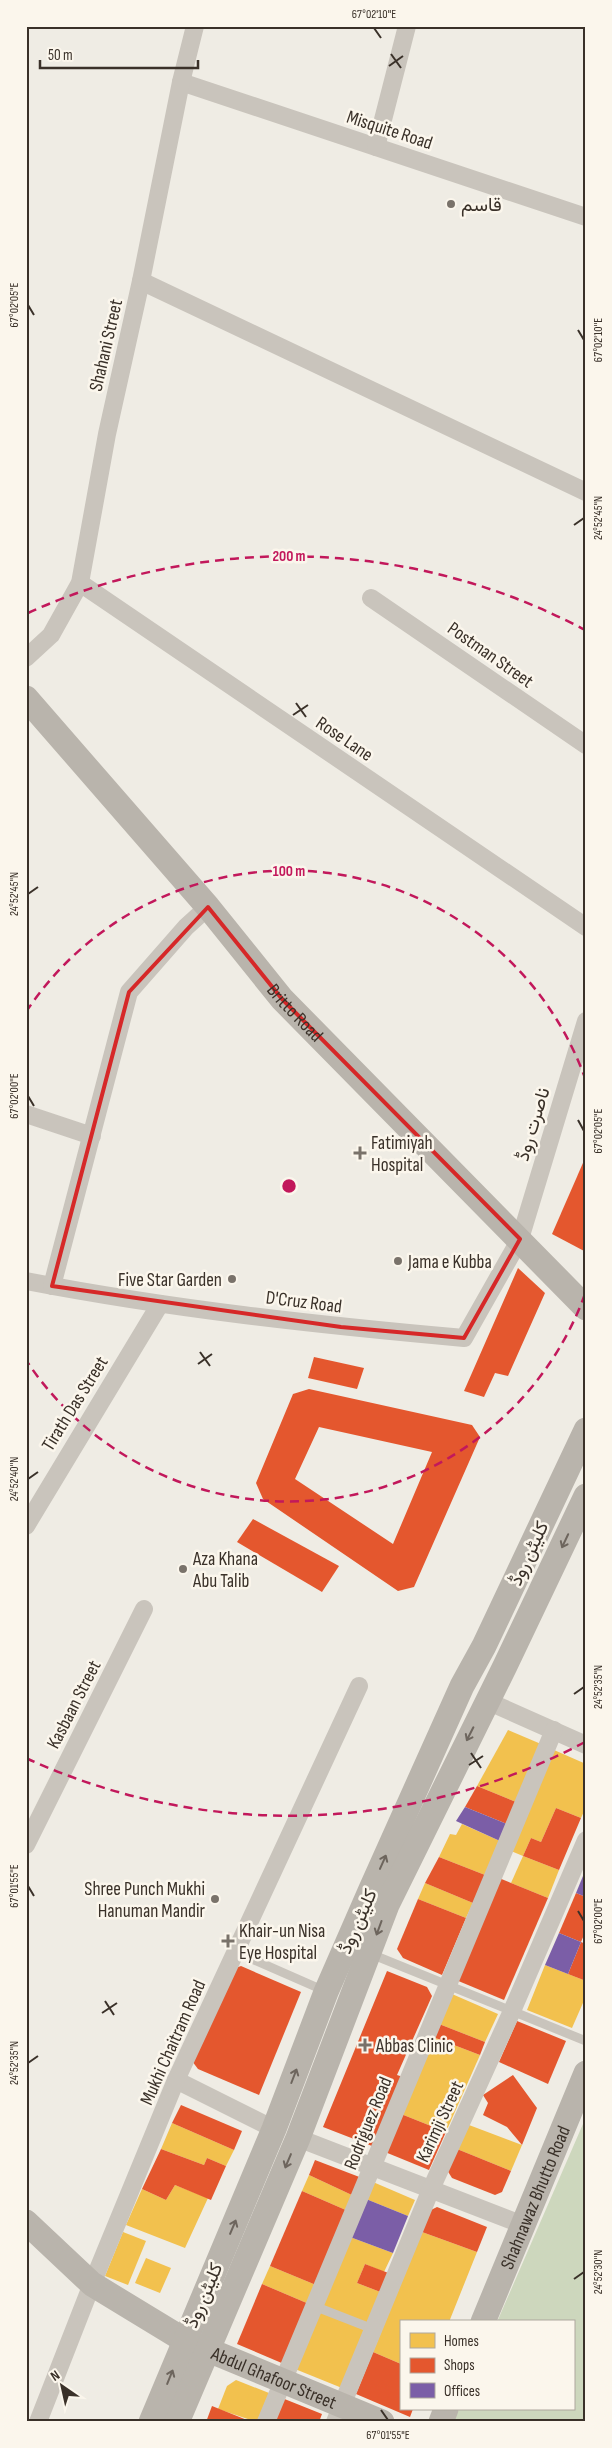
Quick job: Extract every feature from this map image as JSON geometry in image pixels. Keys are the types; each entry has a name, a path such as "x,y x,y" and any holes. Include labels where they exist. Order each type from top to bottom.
{"main road":[{"name":"Britto Road","path":"26,698 208,907 282,1000 586,1308"},
{"name":"کلیٹن روڈ","path":"151,2422 274,2129 326,1992 462,1686 484,1646 586,1430"},
{"name":"کلیٹن روڈ","path":"178,2422 298,2138 387,1905 586,1496"},
{"name":"Shahnawaz Bhutto Road","path":"484,2320 586,2073"},
{"name":"Abdul Ghafoor Street","path":"26,2222 92,2284 184,2340 282,2382 338,2413 382,2422"},
{"path":"441,2422 446,2410"}],"street":[{"name":"Shahani Street","path":"26,658 52,635 80,583 107,434 141,281 181,82 195,26"},
{"path":"376,147 407,26"},
{"name":"Misquite Road","path":"181,82 376,147 585,212"},
{"path":"141,281 586,492"},
{"name":"Rose Lane","path":"80,583 586,927"},
{"name":"Postman Street","path":"371,598 586,745"},
{"path":"52,1286 129,992 186,927 208,907"},
{"name":"ناصرت روڈ","path":"520,1239 586,1021"},
{"path":"26,1114 92,1136"},
{"name":"D'Cruz Road","path":"28,1284 52,1286 107,1297 341,1327 464,1338 520,1239"},
{"name":"Tirath Das Street","path":"26,1526 160,1304"},
{"name":"Kasbaan Street","path":"26,1844 144,1609"},
{"name":"Mukhi Chaitram Road","path":"38,2422 92,2284 176,2080 359,1686"},
{"path":"487,1701 586,1745"},
{"name":"Rodriguez Road","path":"266,2422 554,1730"},
{"name":"Karimji Street","path":"338,2413 431,2189 512,2011 586,1840"},
{"path":"176,2080 274,2129"},
{"path":"298,2138 373,2165 523,2225"}],"lane":[{"path":"236,1952 326,1992"},
{"path":"370,1953 586,2041"},
{"path":"314,2306 373,2329"}],"highlighted area":[{"path":"208,907 282,999 520,1239 464,1338 341,1327 52,1286 129,992"}],"green space":[{"path":"586,2117 586,2422 453,2422 459,2410 574,2410 574,2320 498,2320"}],"building: Homes":[{"path":"508,1730 541,1744 516,1802 477,1786"},
{"path":"554,1750 586,1764 586,1807 581,1818 556,1808 541,1842 531,1838 523,1856 511,1851"},
{"path":"462,1824 500,1841 485,1875 439,1857 450,1834 456,1835"},
{"path":"523,1856 559,1870 548,1898 511,1883"},
{"path":"425,1883 473,1903 466,1918 418,1899"},
{"path":"545,1965 586,1981 586,1996 572,2028 527,2010"},
{"path":"452,1994 498,2014 485,2042 439,2024"},
{"path":"433,2037 480,2055 446,2132 401,2114"},
{"path":"172,2123 234,2150 226,2166 207,2158 204,2165 161,2149"},
{"path":"469,2125 522,2145 511,2171 457,2149"},
{"path":"309,2175 354,2196 348,2211 302,2191"},
{"path":"373,2182 415,2200 408,2216 366,2199"},
{"path":"175,2185 208,2198 185,2248 126,2225 142,2189 166,2200"},
{"path":"123,2232 146,2241 128,2285 105,2276"},
{"path":"422,2232 477,2252 450,2320 400,2320 400,2364 373,2352"},
{"path":"350,2237 393,2253 384,2272 365,2264 357,2283 383,2293 369,2324 321,2305"},
{"path":"146,2258 171,2268 160,2293 135,2283"},
{"path":"270,2266 316,2285 309,2304 262,2284"},
{"path":"319,2311 367,2331 342,2388 295,2369"},
{"path":"236,2380 269,2393 257,2422 218,2409 227,2386"}],"building: Shops":[{"path":"586,1156 586,1252 552,1234"},
{"path":"518,1268 545,1293 508,1376 495,1373 484,1397 464,1391"},
{"path":"314,1357 364,1368 357,1389 308,1378"},
{"path":"309,1389 472,1425 480,1437 414,1587 398,1591 263,1499 256,1483 293,1394","holes":["319,1427 432,1452 393,1544 295,1479"]},
{"path":"253,1519 339,1566 322,1592 237,1542"},
{"path":"477,1786 516,1802 507,1824 465,1807"},
{"path":"556,1808 581,1818 559,1870 523,1856 531,1838 541,1842"},
{"path":"439,1857 485,1875 473,1903 425,1883"},
{"path":"499,1878 548,1898 504,2000 456,1980"},
{"path":"576,1893 586,1897 586,1930 581,1942 559,1933"},
{"path":"418,1899 466,1918 442,1975 403,1958 397,1949"},
{"path":"581,1942 586,1944 586,1981 568,1974"},
{"path":"241,1966 301,1992 259,2095 198,2069 192,2061 233,1969"},
{"path":"387,1971 427,1987 432,1996 397,2075 403,2077 372,2146 323,2127"},
{"path":"517,2021 566,2041 548,2084 499,2062"},
{"path":"439,2024 485,2042 480,2055 433,2037"},
{"path":"513,2075 537,2108 522,2145 507,2127 483,2115 488,2103 483,2095"},
{"path":"181,2105 242,2131 234,2150 172,2123"},
{"path":"401,2114 446,2132 429,2170 385,2152"},
{"path":"161,2149 204,2165 207,2158 226,2166 211,2200 175,2185 166,2200 142,2189"},
{"path":"457,2149 511,2171 502,2192 495,2195 452,2178 447,2170"},
{"path":"315,2160 362,2178 354,2196 309,2175"},
{"path":"302,2191 348,2211 316,2285 270,2266"},
{"path":"437,2207 487,2227 477,2252 422,2232 431,2210"},
{"path":"365,2264 391,2274 383,2293 357,2283"},
{"path":"262,2284 309,2304 284,2364 237,2344"},
{"path":"373,2352 400,2364 400,2410 413,2410 410,2417 356,2394"},
{"path":"282,2398 322,2414 319,2422 274,2422"},
{"path":"212,2406 252,2422 206,2422"}],"building: Offices":[{"path":"465,1807 507,1824 500,1841 456,1821"},
{"path":"583,1876 586,1877 586,1897 576,1893"},
{"path":"559,1933 581,1942 568,1974 545,1965"},
{"path":"366,2199 408,2216 393,2253 350,2237"}],"place":[{"name":"قاسم","path":"451,204"},
{"name":"Fatimiyah Hospital","path":"360,1153"},
{"name":"Jama e Kubba","path":"398,1261"},
{"name":"Five Star Garden","path":"232,1279"},
{"name":"Aza Khana Abu Talib","path":"183,1569"},
{"name":"Shree Punch Mukhi Hanuman Mandir","path":"215,1899"},
{"name":"Khair-un Nisa Eye Hospital","path":"228,1941"},
{"name":"Abbas Clinic","path":"365,2045"}]}
